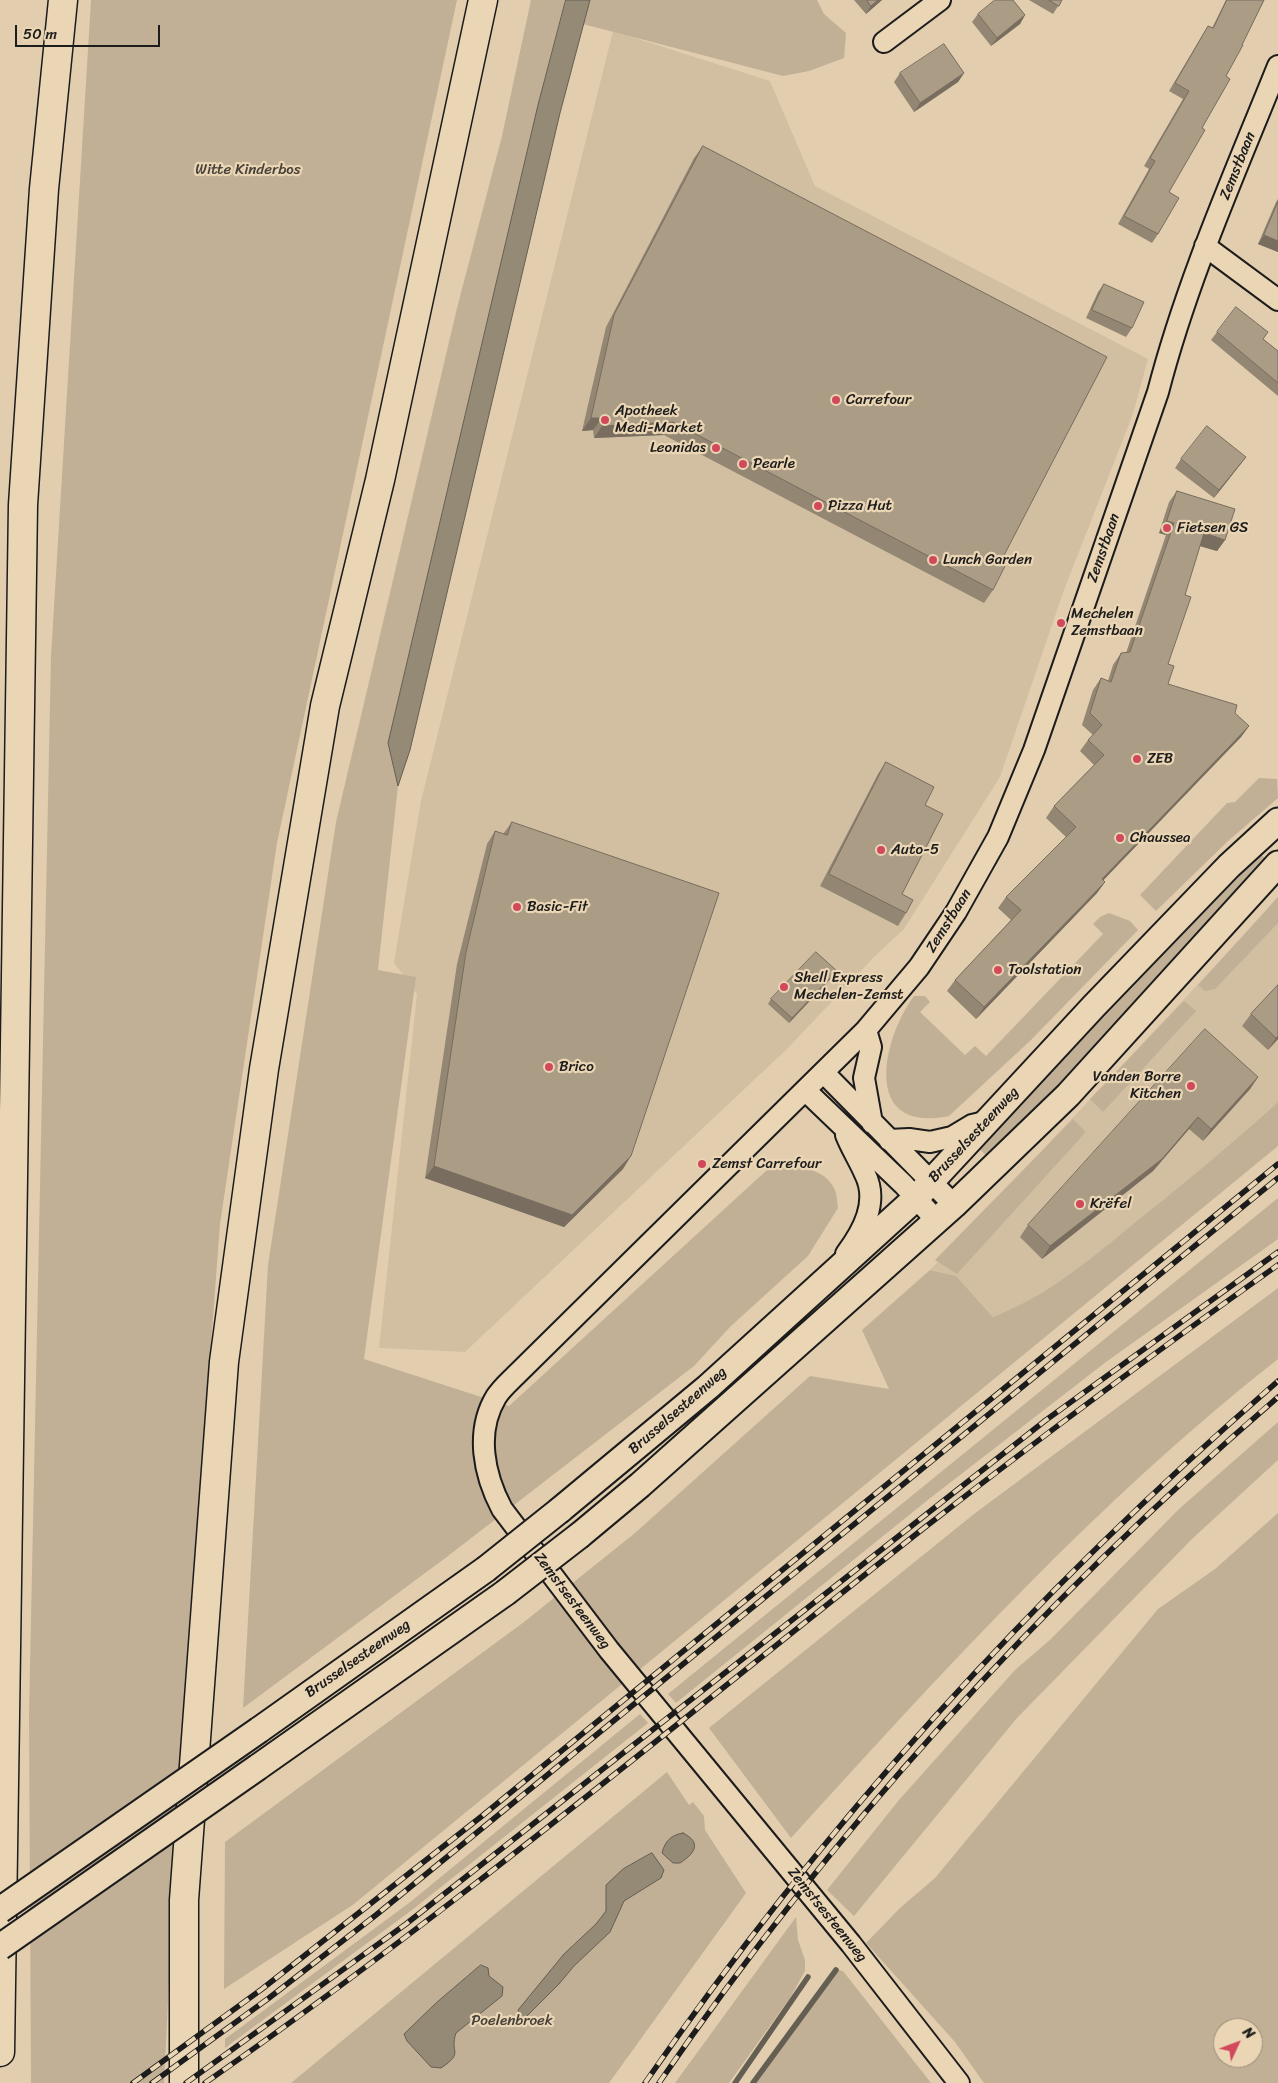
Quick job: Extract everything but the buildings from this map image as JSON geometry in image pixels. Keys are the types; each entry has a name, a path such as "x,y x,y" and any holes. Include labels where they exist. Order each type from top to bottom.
{"highway":[{"path":"0,2052 23,505 44,189 63,0"},
{"path":"184,2083 184,1900 224,1362 264,1069 325,706 380,480 483,0"},
{"path":"0,831 15,1019"}],"main road":[{"name":"Brusselsesteenweg","path":"0,1910 259,1730 486,1568 560,1510 708,1387 923,1190 1176,921 1229,866 1278,821"},
{"name":"Brusselsesteenweg","path":"0,1947 504,1593 580,1535 640,1485 945,1213 1068,1095 1278,864"}],"street":[{"path":"884,42 940,0"},
{"name":"Zemstbaan","path":"771,1126 866,1030 919,967 956,912 1006,819 1034,750 1158,392 1172,338 1205,246 1278,66"},
{"path":"1205,246 1278,300"},
{"path":"866,1030 871,1047 864,1078 872,1123"},
{"path":"824,1073 889,1140 923,1190"},
{"path":"806,1090 842,1126 923,1190 945,1213"},
{"path":"889,1140 909,1138 930,1142 952,1137 972,1125 986,1121"},
{"name":"Zemstsesteenweg","path":"771,1126 497,1395 487,1421 484,1447 486,1467 491,1487 502,1509 591,1627 850,1944 959,2083"},
{"path":"833,1271 864,1226 871,1201 866,1175 852,1152 842,1126"}],"shaded area":[{"path":"566,0 590,0 560,113 410,750 398,786 388,743 538,105"},
{"path":"613,31 770,81 815,186 1148,359 1133,414 1064,590 1000,777 904,929 875,956 788,1048 465,1352 379,1348 417,994 394,963 421,801"},
{"path":"1278,896 1278,1102 1225,1150 1077,1270 1021,1306 993,1317 956,1276 930,1270 1261,917"},
{"path":"683,1833 693,1841 694,1848 689,1856 680,1863 673,1863 662,1853 663,1849 672,1837"},
{"path":"652,1853 664,1870 661,1878 624,1901 610,1932 574,1966 526,2017 521,2017 518,2010 564,1954 596,1924 606,1911 606,1885 623,1869"},
{"path":"481,1965 488,1968 489,1976 503,1987 502,1996 456,2033 454,2040 455,2052 448,2063 441,2068 431,2067 407,2041 404,2034 436,2003"}],"green space":[{"name":"Witte Kinderbos","path":"91,0 457,0 277,843 220,1224 180,1755 164,2083 31,2083 29,1715 51,656"},
{"path":"531,0 566,0 527,152 388,743 398,786 378,970 416,977 364,1359 509,1406 767,1170 804,1168 821,1174 834,1188 838,1208 808,1256 731,1326 694,1366 448,1556 243,1708 268,1265 336,822 457,308 502,136"},
{"path":"590,0 817,0 824,14 846,33 844,58 809,71 783,76 583,24"},
{"path":"1259,778 1277,779 1278,798 1228,841 1156,911 1140,895 1227,803 1235,802"},
{"path":"1261,855 1267,860 1199,936 989,1158 975,1145 1210,901"},
{"path":"1278,897 1278,923 1215,989 1205,991 1198,985"},
{"path":"1109,913 1130,921 1138,930 1031,1040 949,1116 921,1118 902,1111 891,1098 886,1080 888,1058 893,1036 902,1015 914,996 925,996 930,1002 920,1012 965,1055 975,1046 986,1056 1103,934 1093,924 1100,917"},
{"path":"1184,1001 1196,1011 1103,1112 1090,1099"},
{"path":"1278,1102 1278,1146 354,1904 224,1989 225,1842 524,1622 635,1533 810,1376 889,1389 862,1330 930,1270 956,1276 993,1317 1013,1308 1051,1287 1087,1261 1209,1162"},
{"path":"1073,1119 1085,1131 1084,1134 957,1274 935,1260"},
{"path":"1278,1198 1278,1239 1106,1362 929,1499 676,1703 668,1694"},
{"path":"1278,1288 1278,1359 1212,1413 1085,1528 1024,1588 906,1712 791,1838 709,1728 974,1514"},
{"path":"1278,1422 1278,1460 1193,1538 1017,1718 854,1916 827,1890 899,1800 1015,1670 1051,1639 1179,1509"},
{"path":"1278,1513 1278,2083 984,2083 955,2042 866,1943 900,1908 935,1878 1158,1609 1215,1569"},
{"path":"640,1714 648,1723 412,1910 225,2048 225,2039 409,1903"},
{"name":"Poelenbroek","path":"667,1772 689,1805 693,1802 704,1816 705,1830 746,1893 609,2083 291,2083"},
{"path":"796,1917 798,1940 805,1960 805,1971 790,1998 729,2083 675,2083"},
{"path":"838,1970 843,1971 931,2083 756,2083"}],"waterway":[{"path":"753,2083 836,1970"},
{"path":"735,2083 808,1977"}],"railway":[{"path":"133,2083 262,1989 482,1816 1278,1164"},
{"path":"152,2083 269,1998 376,1915 1278,1178"},
{"path":"186,2083 406,1924 1046,1420 1278,1252"},
{"path":"205,2083 389,1950 479,1881 1011,1461 1278,1265"},
{"path":"645,2083 714,1987 786,1893 861,1801 939,1712 1103,1541 1278,1381"},
{"path":"659,2083 726,1989 796,1897 870,1807 946,1720 1107,1553 1278,1397"}],"place":[{"name":"Carrefour","path":"836,400"},
{"name":"Apotheek Medi-Market","path":"605,420"},
{"name":"Leonidas","path":"716,448"},
{"name":"Pearle","path":"743,464"},
{"name":"Pizza Hut","path":"818,506"},
{"name":"Fietsen GS","path":"1167,528"},
{"name":"Lunch Garden","path":"933,560"},
{"name":"Mechelen Zemstbaan","path":"1061,623"},
{"name":"ZEB","path":"1137,759"},
{"name":"Chaussea","path":"1120,838"},
{"name":"Auto-5","path":"881,850"},
{"name":"Basic-Fit","path":"517,907"},
{"name":"Toolstation","path":"998,970"},
{"name":"Shell Express Mechelen-Zemst","path":"784,987"},
{"name":"Brico","path":"549,1067"},
{"name":"Vanden Borre Kitchen","path":"1191,1086"},
{"name":"Zemst Carrefour","path":"702,1164"},
{"name":"Krëfel","path":"1080,1204"}]}
